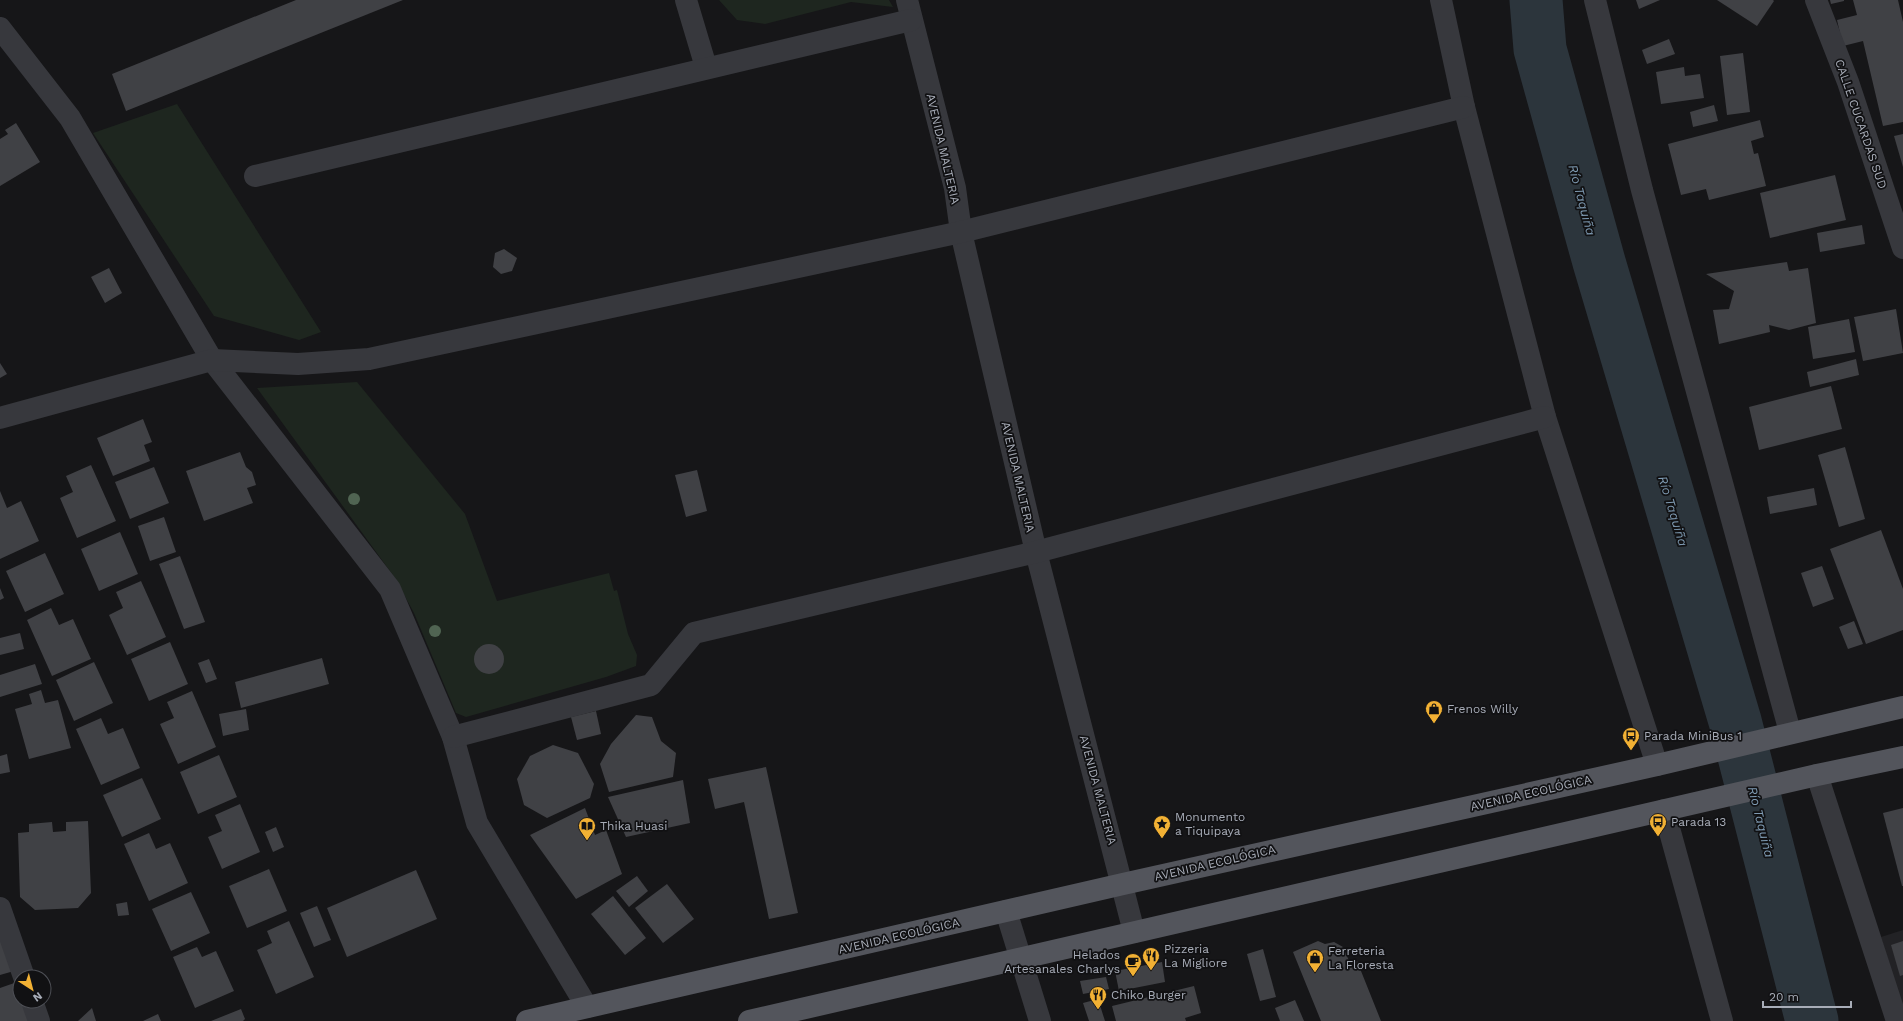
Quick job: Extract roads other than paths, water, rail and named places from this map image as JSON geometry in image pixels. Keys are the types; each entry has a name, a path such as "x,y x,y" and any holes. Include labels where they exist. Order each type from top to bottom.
{"main road":[{"name":"AVENIDA ECOLÓGICA","path":"527,1021 1122,884 1657,765 1790,732 1903,707"},
{"path":"749,1021 1664,810 1903,757"}],"street":[{"path":"686,0 706,67"},
{"path":"1441,0 1464,107 1545,417 1657,765"},
{"path":"1595,0 1642,190 1790,732"},
{"name":"CALLE CUCARDAS SUD","path":"1816,0 1848,82 1903,248"},
{"name":"AVENIDA MALTERIA","path":"255,176 706,67 909,10 955,188 961,232 1036,552 1134,932"},
{"path":"0,28 70,118 212,360 390,589 453,737 477,823 588,1008"},
{"path":"0,418 212,360 298,364 369,359 961,232 1464,107"},
{"path":"453,737 651,684 694,633 1036,552 1545,417"},
{"path":"1817,775 1897,1021"},
{"path":"1664,810 1722,1021"},
{"path":"0,908 21,969"},
{"path":"1006,911 1019,958 1040,1021"},
{"path":"35,1009 39,1021"}],"waterway":[{"name":"Río Taquiña","path":"1536,0 1540,49 1599,262 1735,721 1812,1021"}],"place":[{"name":"Frenos Willy","path":"1434,724"},
{"name":"Parada MiniBus 1","path":"1631,751"},
{"name":"Parada 13","path":"1658,837"},
{"name":"Monumento a Tiquipaya","path":"1162,839"},
{"name":"Thika Huasi","path":"587,841"},
{"name":"Pizzeria La Migliore","path":"1151,971"},
{"name":"Ferreteria La Floresta","path":"1315,973"},
{"name":"Helados Artesanales Charlys","path":"1133,977"},
{"name":"Chiko Burger","path":"1098,1010"}]}
